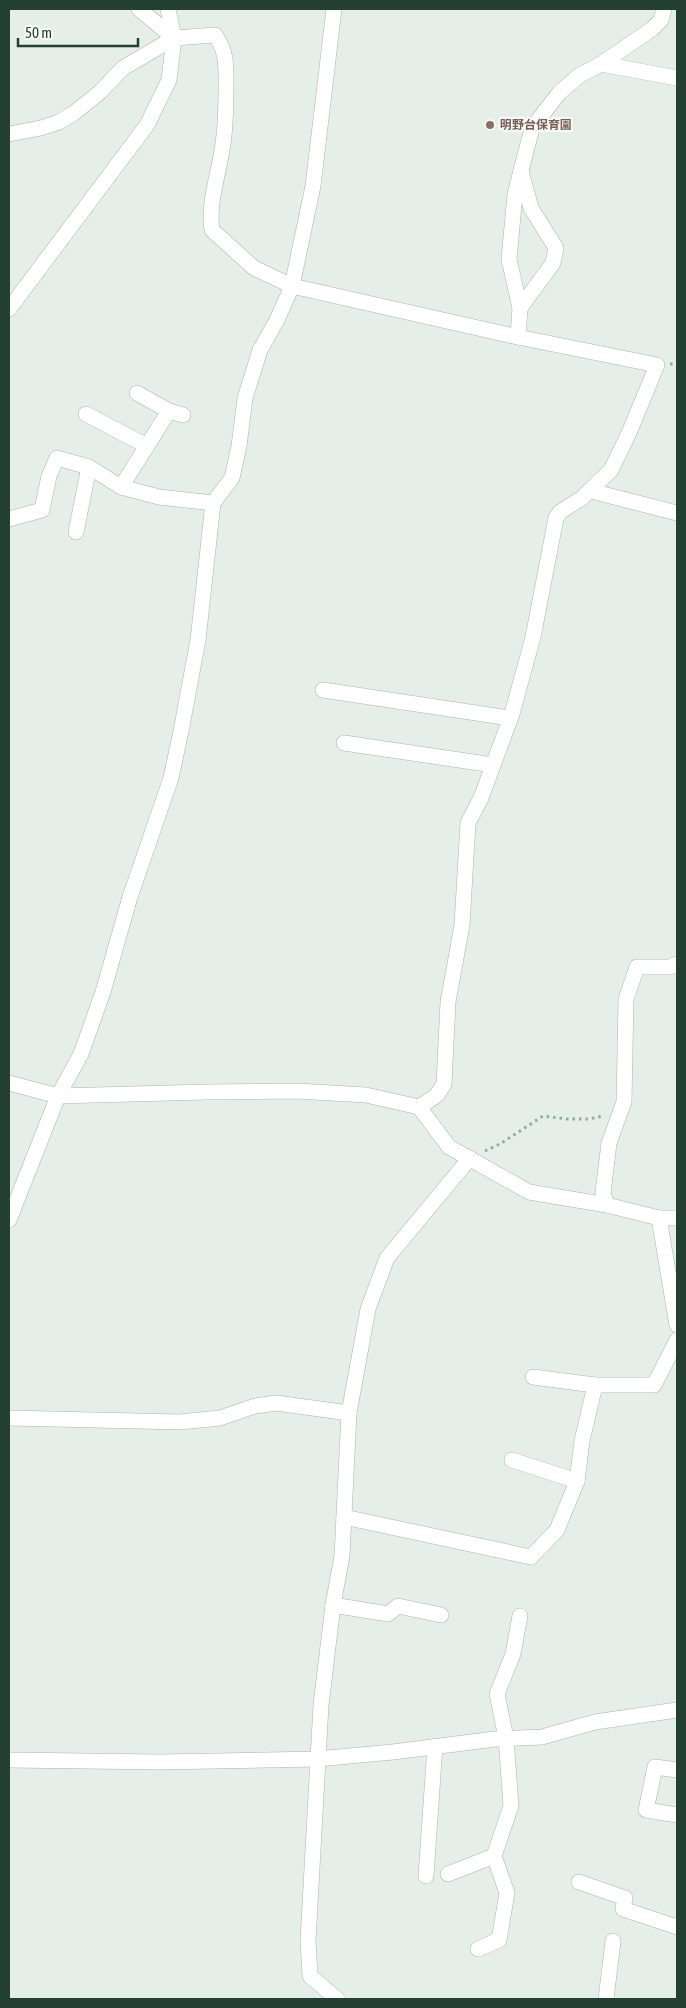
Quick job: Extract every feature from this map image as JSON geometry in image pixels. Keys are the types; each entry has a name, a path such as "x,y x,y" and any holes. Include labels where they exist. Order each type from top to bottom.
{"street":[{"path":"139,9 174,38"},
{"path":"9,309 147,125 169,80 174,38 168,9"},
{"path":"9,1220 58,1096 81,1054 103,992 130,897 171,778 198,640 214,504 232,478 239,446 245,398 260,350 277,320 292,286 313,186 334,9"},
{"path":"518,337 520,308 510,259 515,194 532,128 559,92 580,75 601,64 652,29 661,20 664,9"},
{"path":"9,134 41,128 59,122 74,113 100,92 122,68 174,38 215,34 223,47 226,63 226,116 222,150 210,213 212,230 254,268 292,286 518,337 657,365 629,434 611,470 582,498 560,512 556,518 533,637 510,718 493,765 468,823 462,925 448,1002 444,1084 437,1095 418,1107"},
{"path":"601,64 677,78"},
{"path":"520,308 553,263 556,248 531,208 521,170"},
{"path":"121,488 147,446 176,413 137,393"},
{"path":"86,414 147,446"},
{"path":"9,519 42,510 49,476 57,458 89,467 121,488 159,497 214,504"},
{"path":"76,532 89,467"},
{"path":"590,491 677,513"},
{"path":"323,690 510,718"},
{"path":"344,743 493,765"},
{"path":"607,1206 603,1193 609,1143 624,1102 626,1000 637,967 670,967 677,964"},
{"path":"9,1083 58,1096 297,1091 366,1095 418,1107 449,1147 529,1192 607,1206 659,1218 677,1218"},
{"path":"332,1997 310,1976 308,1941 321,1706 333,1605 342,1556 349,1413 368,1309 387,1258 470,1158"},
{"path":"659,1218 677,1325"},
{"path":"533,1377 595,1384 654,1385 677,1340"},
{"path":"344,1517 531,1557 557,1530 577,1481 582,1441 595,1384"},
{"path":"9,1418 180,1422 220,1418 255,1406 276,1403 349,1413"},
{"path":"512,1460 577,1481"},
{"path":"333,1605 388,1614 398,1606 441,1615"},
{"path":"478,1949 499,1940 507,1893 494,1856 511,1806 506,1738 497,1694 513,1654 520,1616"},
{"path":"9,1760 160,1762 317,1759 506,1738 542,1737 595,1722 677,1710"},
{"path":"426,1876 435,1746"},
{"path":"677,1770 655,1767 646,1810 677,1815"},
{"path":"448,1874 494,1856"},
{"path":"579,1882 625,1898 623,1909 677,1927"},
{"path":"606,1999 613,1941"}],"path":[{"path":"470,1158 500,1144 543,1116 590,1119 621,1112"}],"place":[{"name":"明野台保育園","path":"490,125"}]}
